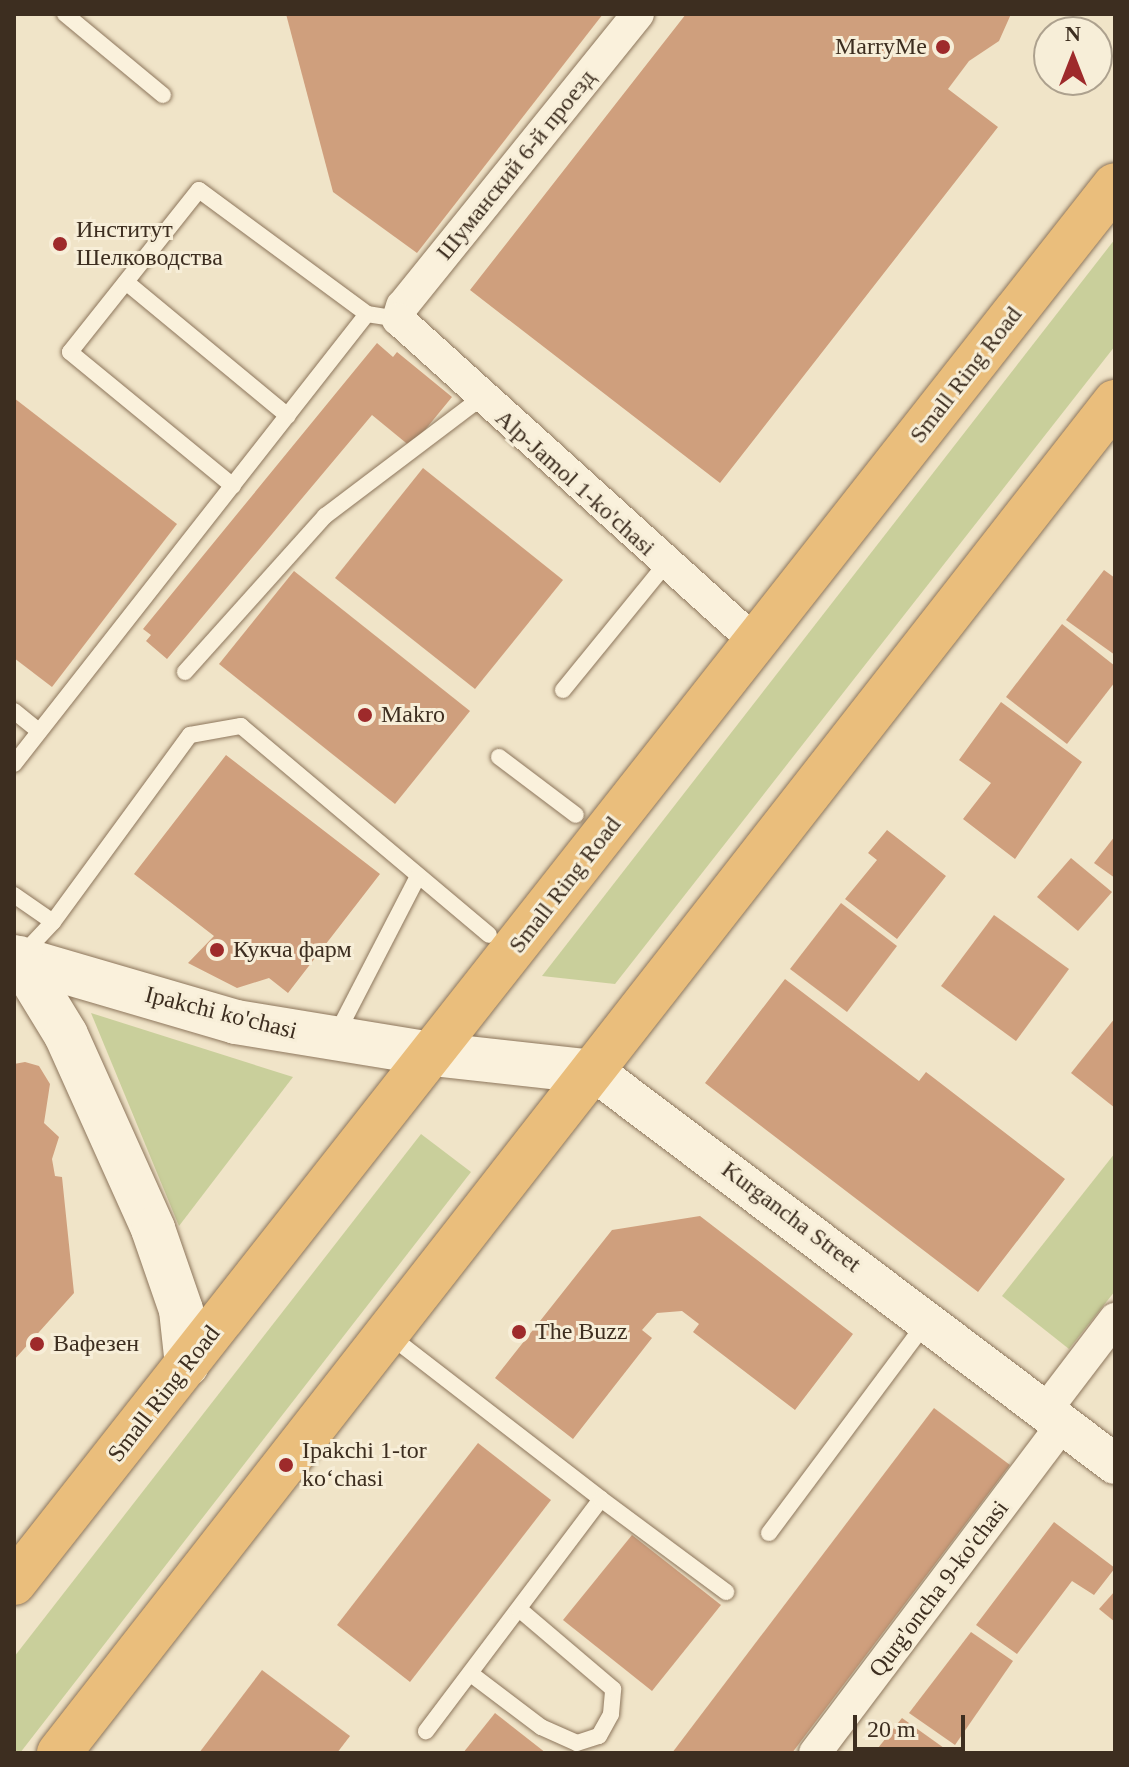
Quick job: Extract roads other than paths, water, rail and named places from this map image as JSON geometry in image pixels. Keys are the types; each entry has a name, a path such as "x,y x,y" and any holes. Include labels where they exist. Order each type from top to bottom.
{"highway":[{"name":"Small Ring Road","path":"14,1583 1115,185"},
{"path":"59,1753 595,1072 1115,402"}],"main road":[{"path":"17,957 66,1035 153,1229 181,1310 187,1365"},
{"name":"Ipakchi ko'chasi","path":"17,957 236,1022 432,1054"},
{"path":"432,1054 595,1072"}],"street":[{"name":"Шуманский 6-й проезд","path":"383,316 402,306 638,14"},
{"name":"Alp-Jamol 1-ko'chasi","path":"383,316 481,398 665,565 757,643"},
{"name":"Kurgancha Street","path":"595,1072 1115,1464"},
{"name":"Qurg'oncha 9-ko'chasi","path":"815,1753 1054,1417 1115,1319"}],"lane":[{"path":"65,14 163,95"},
{"path":"14,764 39,731 233,486 288,416 383,316 199,190 70,352 233,486"},
{"path":"126,282 288,416"},
{"path":"185,672 325,516 481,398"},
{"path":"563,690 665,565"},
{"path":"14,711 39,731"},
{"path":"17,957 53,922 190,735 241,726 489,935"},
{"path":"499,757 576,815"},
{"path":"335,1039 418,876"},
{"path":"14,895 53,922"},
{"path":"769,1533 926,1321"},
{"path":"388,1334 726,1592"},
{"path":"426,1731 601,1499"},
{"path":"471,1674 541,1727 577,1743 599,1736 611,1714 613,1689 519,1609"}],"place":[{"name":"MarryMe","path":"943,47"},
{"name":"Институт Шелководства","path":"60,244"},
{"name":"Makro","path":"365,715"},
{"name":"Кукча фарм","path":"217,950"},
{"name":"The Buzz","path":"519,1332"},
{"name":"Вафезен","path":"37,1344"},
{"name":"Ipakchi 1-tor koʻchasi","path":"286,1465"}]}
